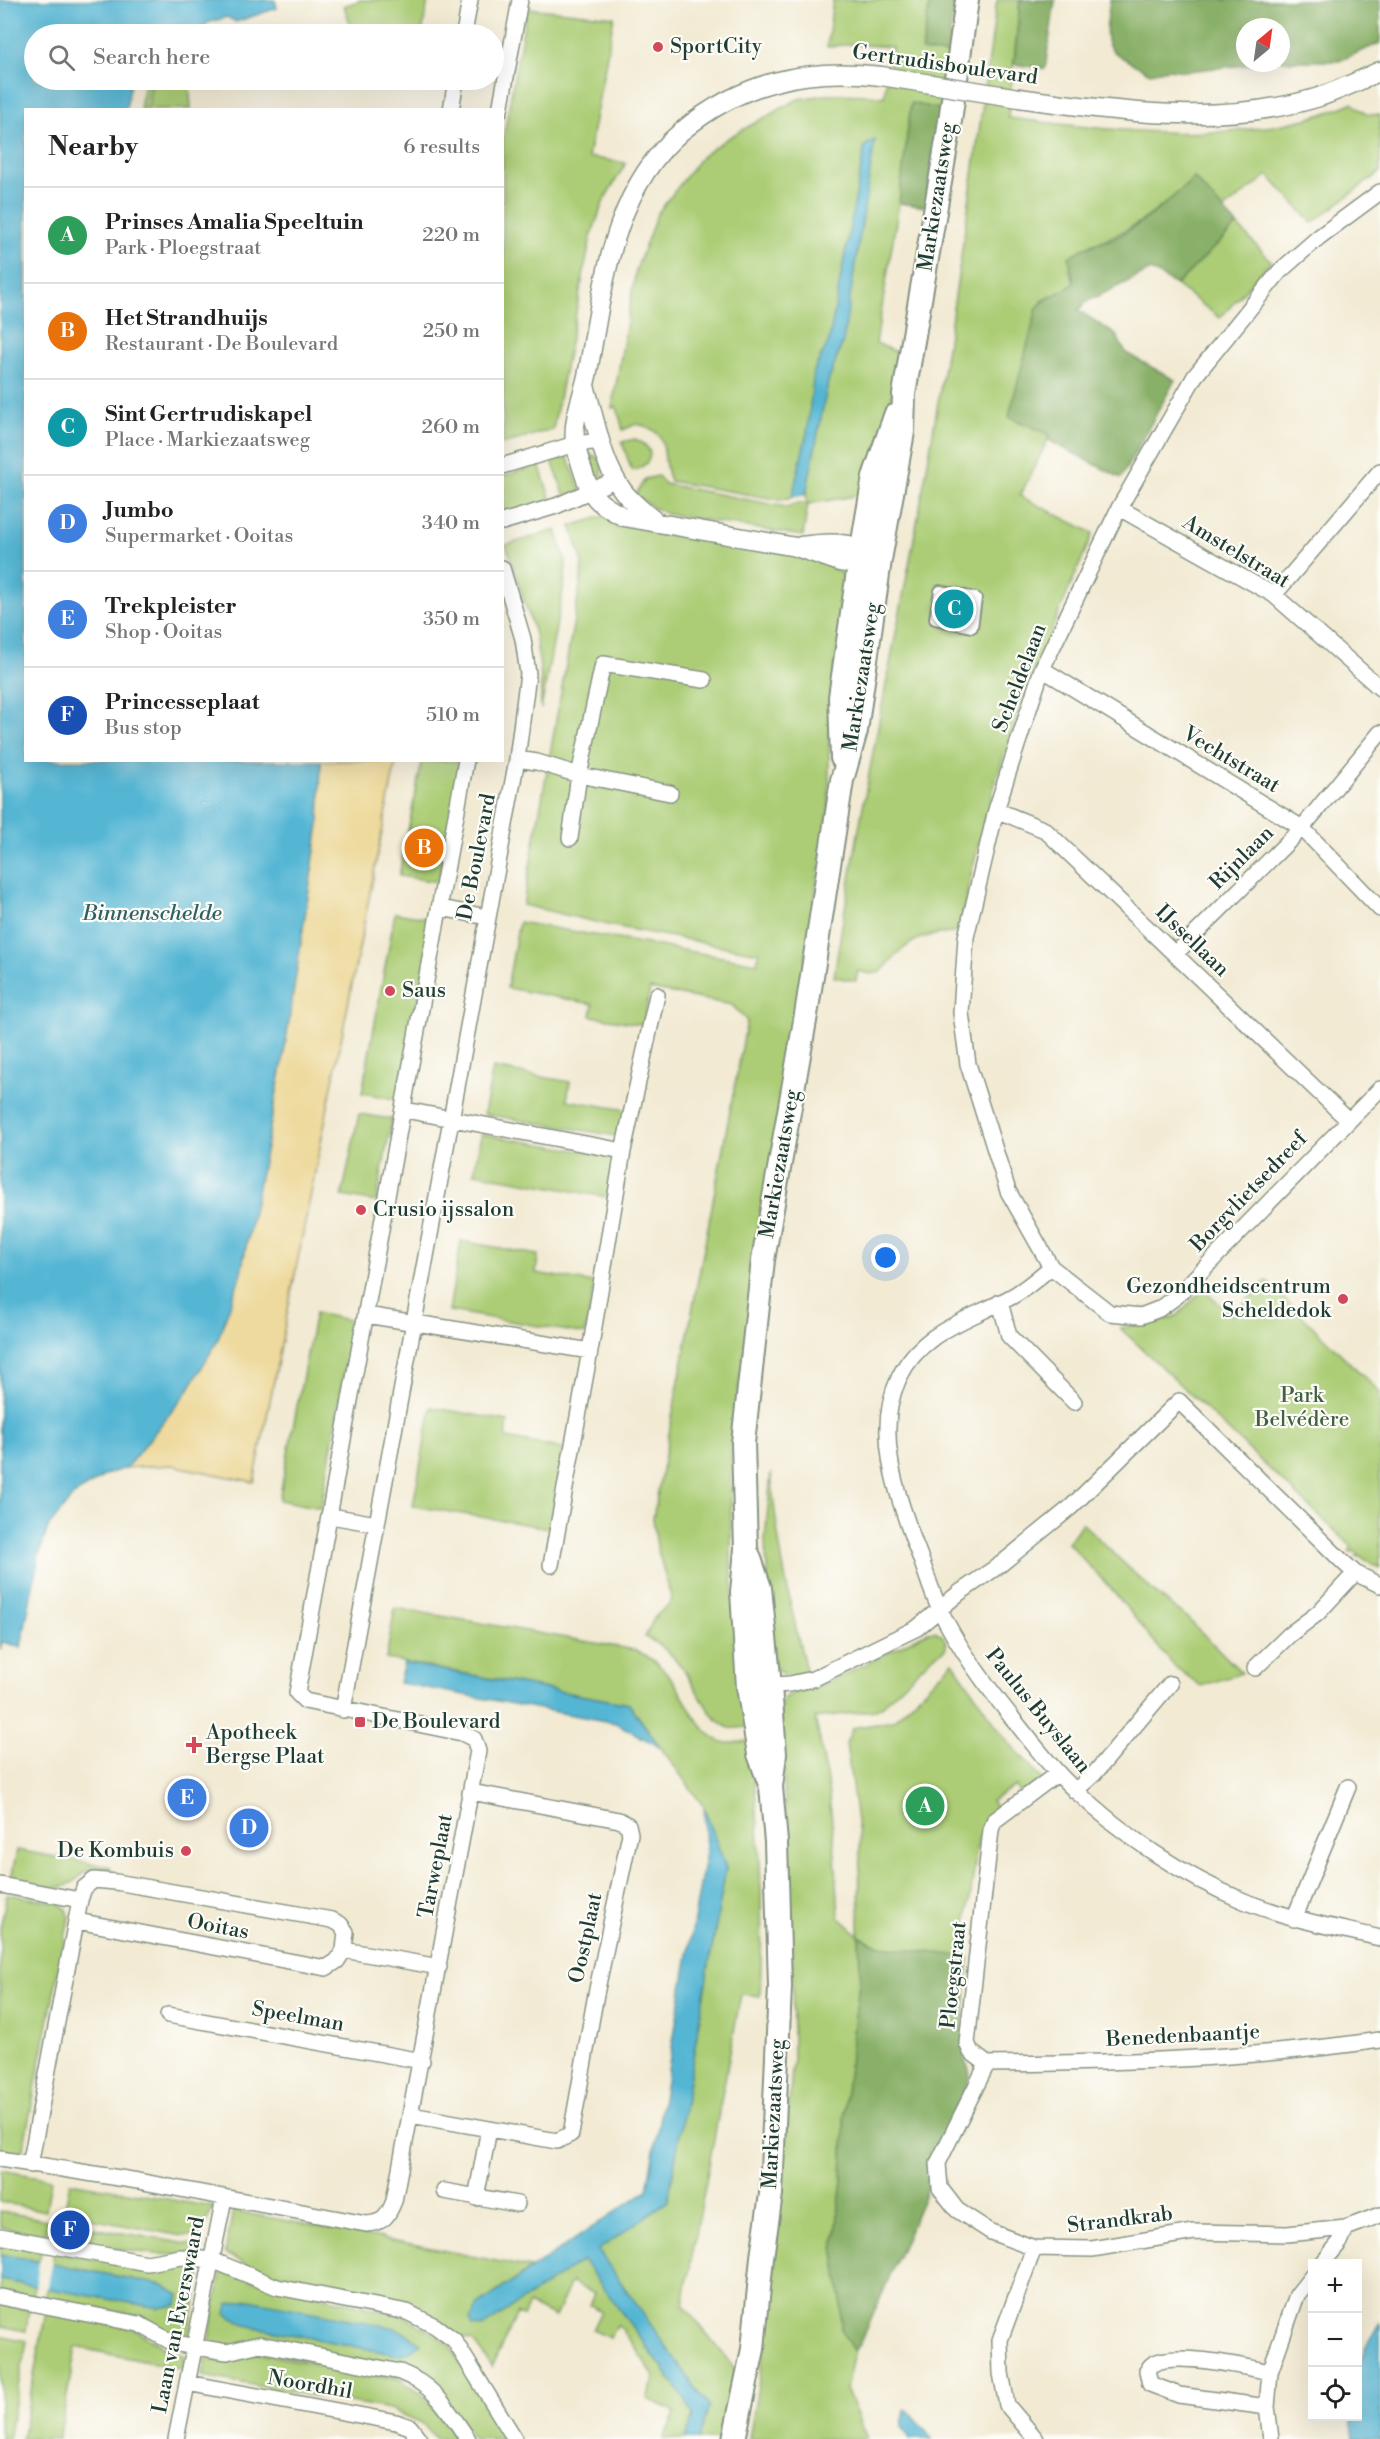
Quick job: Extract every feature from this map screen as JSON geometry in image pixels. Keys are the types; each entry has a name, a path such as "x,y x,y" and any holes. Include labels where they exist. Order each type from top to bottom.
{"main road":[{"name":"Markiezaatsweg","path":"735,2439 753,2349 771,2193 780,1987 778,1876 771,1787 774,1754 759,1686 760,1588 746,1549 743,1443 763,1260 806,1015 842,780 856,731 867,558 903,432 904,394 948,135 967,0"}],"street":[{"path":"466,24 470,0"},
{"path":"504,88 520,0"},
{"name":"Gertrudisboulevard","path":"589,492 575,444 574,429 585,386 613,241 631,197 652,163 681,132 713,108 752,88 782,78 834,72 881,76 1096,109 1198,115 1236,112 1316,98 1380,71"},
{"path":"451,108 454,90"},
{"path":"500,108 504,90"},
{"name":"Scheldelaan","path":"1051,1267 1008,1191 968,1064 961,1013 966,937 996,810 1042,669 1119,508 1195,376 1280,271 1319,237 1380,192"},
{"name":"Gertrudisboulevard","path":"585,386 615,480 624,493 657,523"},
{"path":"504,465 575,444 601,441"},
{"path":"1274,595 1380,471"},
{"path":"504,521 556,506 615,480"},
{"path":"589,492 606,508 624,518 796,547 826,543 867,558"},
{"name":"Amstelstraat","path":"1119,508 1274,595 1380,688"},
{"name":"De Boulevard","path":"343,1710 517,759 528,674 523,639 504,575"},
{"path":"940,591 976,598 972,627 935,619 940,591"},
{"path":"570,838 579,775 603,664 704,680"},
{"name":"Vechtstraat","path":"1042,669 1302,828 1380,909"},
{"name":"Rijnlaan","path":"1176,953 1302,828 1380,733"},
{"path":"517,759 537,762 579,775 670,793"},
{"name":"De Boulevard","path":"362,1713 304,1701 297,1693 405,1110 466,762"},
{"name":"IJssellaan","path":"996,810 1045,830 1348,1120"},
{"path":"441,908 487,917"},
{"path":"551,1565 623,1151 657,995"},
{"name":"Borgvlietsedreef","path":"1051,1267 1110,1313 1142,1316 1159,1310 1183,1290 1380,1089"},
{"path":"405,1110 623,1151"},
{"name":"Paulus Buyslaan","path":"1051,1267 1025,1289 953,1323 918,1348 899,1377 891,1402 888,1438 899,1504 940,1609 960,1647 988,1687 1058,1773 1076,1791 1148,1849 1210,1886 1244,1902 1294,1919 1380,1938"},
{"path":"1000,1302 1009,1336 1074,1402"},
{"path":"366,1315 590,1351"},
{"path":"759,1686 790,1684 813,1679 917,1628 1071,1507 1179,1401 1355,1572 1380,1585"},
{"path":"331,1516 376,1524"},
{"path":"1256,1668 1289,1635 1318,1613 1355,1572"},
{"path":"1076,1791 1094,1774 1170,1684"},
{"name":"Tarweplaat","path":"224,2198 376,2224 387,2217 394,2201 422,2061 478,1751 474,1739 462,1733 362,1713"},
{"name":"Ploegstraat","path":"987,2064 971,2052 967,2043 991,1830 994,1821 1058,1773"},
{"path":"1294,1919 1348,1787"},
{"name":"Oostplaat","path":"411,2115 557,2141 571,2134 596,1994 630,1834 628,1825 619,1820 471,1792"},
{"name":"Ooitas","path":"77,1921 326,1968 337,1961 344,1950 346,1932 340,1924 332,1920 94,1880 84,1888 80,1900"},
{"path":"0,1888 80,1900 30,2165"},
{"path":"344,1950 439,1966"},
{"name":"Speelman","path":"168,2015 422,2061"},
{"name":"Benedenbaantje","path":"987,2064 1237,2056 1318,2049 1380,2040"},
{"path":"987,2064 938,2163 940,2188 957,2210 991,2232 1034,2248 1000,2340 1001,2373 1007,2404 1036,2439"},
{"path":"477,2198 489,2129"},
{"path":"0,2159 138,2181 224,2198"},
{"path":"444,2191 517,2204"},
{"name":"Laan van Everswaard","path":"176,2439 224,2198"},
{"name":"Strandkrab","path":"1034,2248 1092,2249 1194,2232 1287,2234 1346,2228 1380,2215"},
{"path":"1326,2259 1340,2242 1346,2228"},
{"path":"0,2236 147,2263 181,2257 212,2260 277,2287 407,2312 435,2326 454,2340 515,2439"},
{"path":"1271,2439 1267,2407 1270,2372 1297,2295 1308,2281"},
{"path":"0,2297 139,2324 173,2343 194,2347 227,2352 260,2344 400,2372 419,2380 433,2390 468,2439"},
{"path":"1267,2407 1179,2395 1150,2384 1147,2371 1153,2364 1160,2362 1208,2360 1270,2372"},
{"name":"Noordhil","path":"187,2383 396,2422 410,2427 419,2439"}],"green space":[{"path":"361,0 428,0 424,24 350,24 344,6"},
{"path":"833,0 930,0 922,51 947,54 939,109 911,104 899,203 876,343 903,355 866,494 808,504 803,536 667,514 652,507 636,494 645,479 658,476 665,484 786,507 799,503 807,504 806,494 828,382 843,341 875,140 865,146 829,341 815,368 807,433 792,497 781,500 670,481 661,438 648,427 636,424 623,430 617,407 612,408 636,270 657,214 702,156 728,138 798,99 832,94 884,97 892,47 849,44 827,47"},
{"path":"930,0 955,0 947,54 922,51"},
{"path":"997,0 1020,0 1008,118 1093,128 1182,133 1270,127 1312,117 1352,103 1366,114 1380,115 1380,172 1312,223 1268,175 1223,210 1194,178 1167,202 1130,228 1082,248 1069,269 1074,283 1064,291 1042,301 1050,435 1020,496 1093,533 1024,694 996,780 972,870 959,933 933,935 914,941 898,953 881,972 871,974 858,971 856,981 834,977 941,384"},
{"path":"1020,0 1055,0 1045,69 1014,64"},
{"path":"1110,0 1380,0 1380,43 1339,61 1290,61 1290,18 1236,18 1236,66 1187,71 1168,69 1150,73 1115,53 1107,40"},
{"path":"527,8 614,17 588,157 626,163 604,200 591,236 553,429 504,444 504,134"},
{"path":"143,90 148,90 145,108 140,108"},
{"path":"151,90 190,90 191,108 148,108"},
{"path":"911,103 939,109 926,207 899,203"},
{"path":"1194,178 1237,225 1176,285 1151,270 1088,301 1078,310 1116,335 1126,353 1175,380 1121,478 1048,440 1050,435 1009,417 1011,408 1037,308 1045,300 1074,283 1069,257 1116,237 1137,225"},
{"path":"1237,225 1271,261 1220,318 1176,285"},
{"path":"635,439 647,447 650,456 644,464 632,471 622,442"},
{"path":"590,453 598,459 602,471 602,475 592,485 581,454"},
{"path":"567,456 581,491 565,496 552,461"},
{"path":"539,465 551,500 504,515 504,476"},
{"path":"607,515 793,554 825,563 842,573 846,586 829,708 829,806 731,1437 731,1564 741,1678 748,1727 730,1728 716,1719 676,1660 662,1647 645,1637 654,1618 672,1601 657,1547 653,1518 747,1021 732,1005 650,989 643,1025 591,1016 593,1004 507,988 519,922 757,963 759,953 608,925 523,905 581,581 582,560 571,526"},
{"path":"556,530 566,562 565,579 541,709 541,674 535,634 506,545"},
{"path":"422,762 461,762 438,882 399,876"},
{"path":"395,913 433,919 400,1100 362,1093"},
{"path":"493,1068 570,1082 567,1100 627,1110 622,1137 484,1114"},
{"path":"359,1114 392,1119 376,1202 342,1196"},
{"path":"481,1134 618,1157 611,1198 474,1173"},
{"path":"461,1241 538,1255 536,1273 595,1283 585,1334 449,1311"},
{"name":"Park Belvédère","path":"1266,1281 1380,1392 1380,1568 1361,1557 1355,1557 1359,1555 1355,1551 1350,1553 1352,1547 1120,1328 1163,1321 1178,1315 1204,1289 1232,1316"},
{"path":"315,1313 353,1321 321,1508 279,1500"},
{"path":"431,1407 508,1421 506,1438 564,1449 549,1528 413,1506"},
{"path":"771,1473 784,1574 807,1674 797,1676 789,1676 774,1665 765,1541"},
{"path":"1082,1523 1153,1591 1185,1616 1242,1673 1201,1686 1174,1666 1113,1591 1068,1543"},
{"path":"395,1608 635,1650 654,1661 667,1673 694,1716 709,1734 727,1743 750,1741 760,1868 762,1932 760,1996 741,1994 683,2304 740,2375 727,2439 699,2439 709,2407 597,2250 668,2201 726,1868 704,1807 629,1704 386,1659"},
{"path":"935,1631 947,1642 945,1649 932,1657 882,1706 874,1710 815,1718 832,1817 839,1917 859,1935 860,1843 846,1743 853,1728 893,1721 953,1662 1004,1737 1042,1779 1021,1795 1015,1786 991,1801 998,1811 984,1822 978,1841 962,1957 879,1946 859,1936 860,1975 845,2101 842,2180 834,2252 841,2301 841,2329 854,2352 846,2389 867,2439 749,2439 769,2321 793,2060 792,1918 779,1705 791,1694 830,1681 927,1632"},
{"path":"17,1850 111,1867 110,1870 87,1871 63,1887 45,1886 11,1879"},
{"path":"7,1894 58,1903 65,1908 69,1917 22,2154 0,2150 0,1929"},
{"path":"859,1936 879,1946 969,1957 964,2056 970,2079 934,2155 930,2182 867,2329 854,2352 841,2329 841,2301 834,2252 842,2180 845,2101 860,1975"},
{"path":"0,2170 51,2179 46,2211 0,2202"},
{"path":"70,2182 213,2207 200,2235 182,2236 64,2214"},
{"path":"0,2211 47,2220 45,2235 0,2227"},
{"path":"233,2211 531,2268 478,2305 482,2327 583,2260 686,2400 693,2416 686,2439 663,2439 675,2414 672,2410 647,2399 655,2377 622,2329 616,2325 610,2338 592,2330 601,2311 590,2305 595,2294 571,2282 555,2317 529,2304 523,2316 517,2313 492,2367 473,2341 461,2337 426,2313 408,2305 279,2281 225,2253"},
{"path":"62,2223 203,2248 192,2253 176,2255 134,2252 60,2238"},
{"path":"0,2241 42,2248 39,2261 0,2254"},
{"path":"54,2252 146,2267 192,2266 201,2271 189,2334 182,2338 174,2337 142,2316 45,2300 47,2288 159,2308 178,2298 179,2295 162,2285 51,2263"},
{"path":"221,2272 404,2316 448,2342 509,2439 474,2439 431,2383 233,2346 208,2345","holes":["249,2300 402,2332 411,2336 404,2351 398,2355 245,2325 228,2304"]},
{"path":"0,2280 35,2286 33,2297 0,2291"},
{"path":"0,2304 29,2310 26,2331 0,2326"},
{"path":"46,2312 135,2329 168,2350 185,2356 182,2369 76,2347 59,2439 22,2439"},
{"path":"0,2335 27,2341 8,2439 0,2439"},
{"path":"256,2353 398,2379 422,2394 457,2439 436,2439 422,2423 390,2409 202,2376 205,2359 225,2362"}],"sand":[{"path":"321,762 396,762 254,1482 171,1465 126,1468 187,1392 240,1277 282,1066 319,824"}],"water":[{"name":"Binnenschelde","path":"0,0 275,0 277,8 236,22 227,17 206,24 24,24 24,90 129,90 126,108 24,108 24,762 321,762 319,824 282,1066 240,1277 217,1342 187,1392 126,1468 107,1474 74,1495 48,1527 39,1555 21,1647 2,1642 0,1650"},
{"path":"875,140 843,341 828,382 806,494 792,497 807,433 814,371 829,341 865,146"},
{"path":"404,1663 629,1704 660,1747 616,1723 399,1683"},
{"path":"704,1807 726,1868 668,2201 598,2250 709,2407 699,2439 686,2439 693,2416 686,2400 583,2260 482,2327 473,2326 470,2320 478,2305 647,2190 706,1851"},
{"path":"0,2254 163,2285 179,2295 177,2305 159,2308 0,2280"},
{"path":"249,2300 396,2328 421,2343 408,2352 398,2355 245,2325 226,2314 228,2304"},
{"path":"1380,2323 1380,2439 1354,2439 1352,2421 1362,2421 1362,2358"},
{"path":"905,2409 914,2416 932,2439 910,2439 902,2426"}],"pier":[{"path":"40,2258 52,2260 46,2291 35,2289"}],"place":[{"name":"SportCity","path":"658,47"},
{"name":"Sint Gertrudiskapel","path":"954,609"},
{"name":"Het Strandhuijs","path":"424,848"},
{"name":"Saus","path":"390,991"},
{"name":"Crusio ijssalon","path":"361,1210"},
{"name":"Gezondheidscentrum Scheldedok","path":"1343,1299"},
{"name":"De Boulevard","path":"360,1722"},
{"name":"Apotheek Bergse Plaat","path":"194,1745"},
{"name":"Trekpleister","path":"187,1798"},
{"name":"Prinses Amalia Speeltuin","path":"925,1806"},
{"name":"Jumbo","path":"249,1828"},
{"name":"De Kombuis","path":"186,1851"},
{"name":"Princesseplaat","path":"70,2230"}]}
